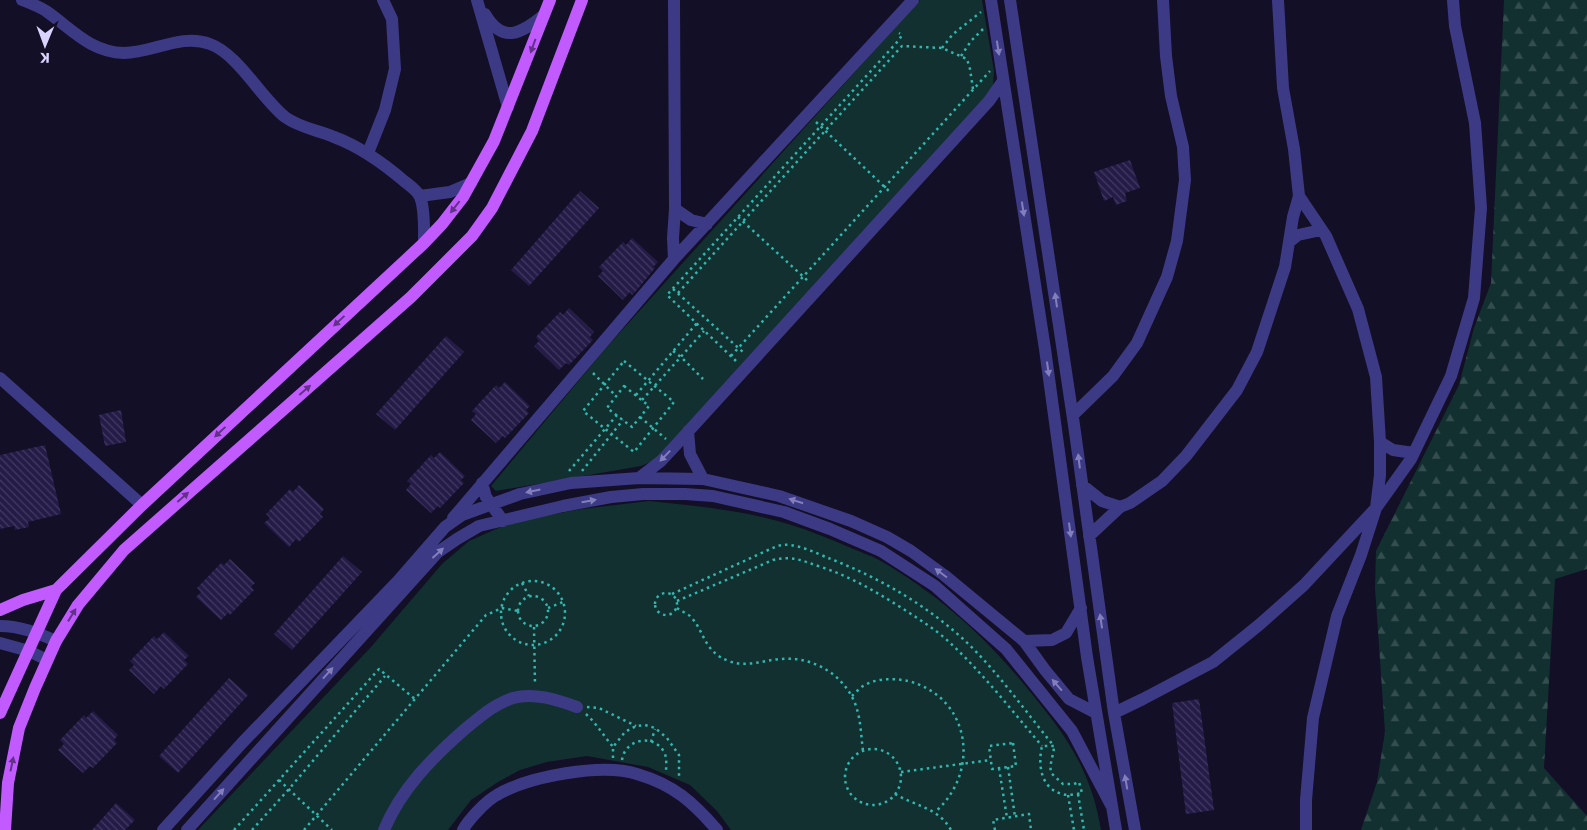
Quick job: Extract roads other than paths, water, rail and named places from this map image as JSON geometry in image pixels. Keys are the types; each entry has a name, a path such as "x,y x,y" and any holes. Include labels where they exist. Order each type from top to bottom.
{"main road":[{"path":"1,703 38,633 56,590 142,506 442,224 463,197 494,141 550,0"},
{"path":"5,830 8,783 19,728 47,660 78,605 124,550 411,297 472,236 492,208 532,131 582,0"},
{"path":"0,610 23,600 56,590"}],"street":[{"path":"22,0 46,5 80,38 100,48 124,53 189,40 210,44 228,55 271,104 286,118 306,128 335,137 368,153 383,162 420,196 424,242"},
{"path":"368,153 385,110 395,69 392,20 383,0"},
{"path":"674,0 674,259"},
{"path":"163,830 242,743 398,581 674,259 913,0"},
{"path":"1010,0 1073,415 1114,713 1135,830"},
{"path":"1073,415 1113,376 1137,342 1167,277 1178,241 1185,180 1183,148 1166,56 1163,0"},
{"path":"1089,536 1120,508 1162,482 1216,419 1237,390 1257,352 1285,267 1292,217 1299,196 1294,149 1283,88 1278,0"},
{"path":"1114,713 1213,662 1259,625 1304,584 1376,508 1414,453 1451,376 1474,298 1481,208 1475,123 1455,26 1453,0"},
{"path":"478,3 491,24 499,32 515,33 526,30 544,15"},
{"path":"478,3 508,106"},
{"path":"985,5 1003,80 1045,349 1080,608 1116,830"},
{"path":"640,478 661,461 982,108 1003,80"},
{"path":"420,196 450,192 471,183"},
{"path":"1299,196 1321,230 1346,279 1358,309 1376,377 1380,442 1380,475 1376,508 1361,555 1337,616 1313,718 1306,800 1306,830"},
{"path":"675,209 691,220 707,224"},
{"path":"1289,242 1298,235 1321,230"},
{"path":"3,386 142,506"},
{"path":"688,431 690,454 703,479"},
{"path":"1380,442 1393,450 1414,453"},
{"path":"445,527 462,515 520,494 571,483 640,478 703,479 779,496 841,518 887,538 911,551 944,575 1024,641 1069,698 1096,713"},
{"path":"482,483 486,497 503,521"},
{"path":"1082,485 1102,501 1120,508"},
{"path":"186,830 438,552 457,538 479,526 563,506 610,497 643,494 704,495 784,512 881,551 935,586 1006,649 1072,731 1112,805"},
{"path":"1024,641 1052,640 1066,633 1080,608"},
{"path":"0,626 9,626 38,633 56,642"},
{"path":"0,644 28,651 47,660"},
{"path":"384,830 418,775 442,749 488,710 514,698 535,696 577,707"},
{"path":"462,830 496,795 531,781 579,771 617,770 637,774 674,790 697,807 717,830"}]}
